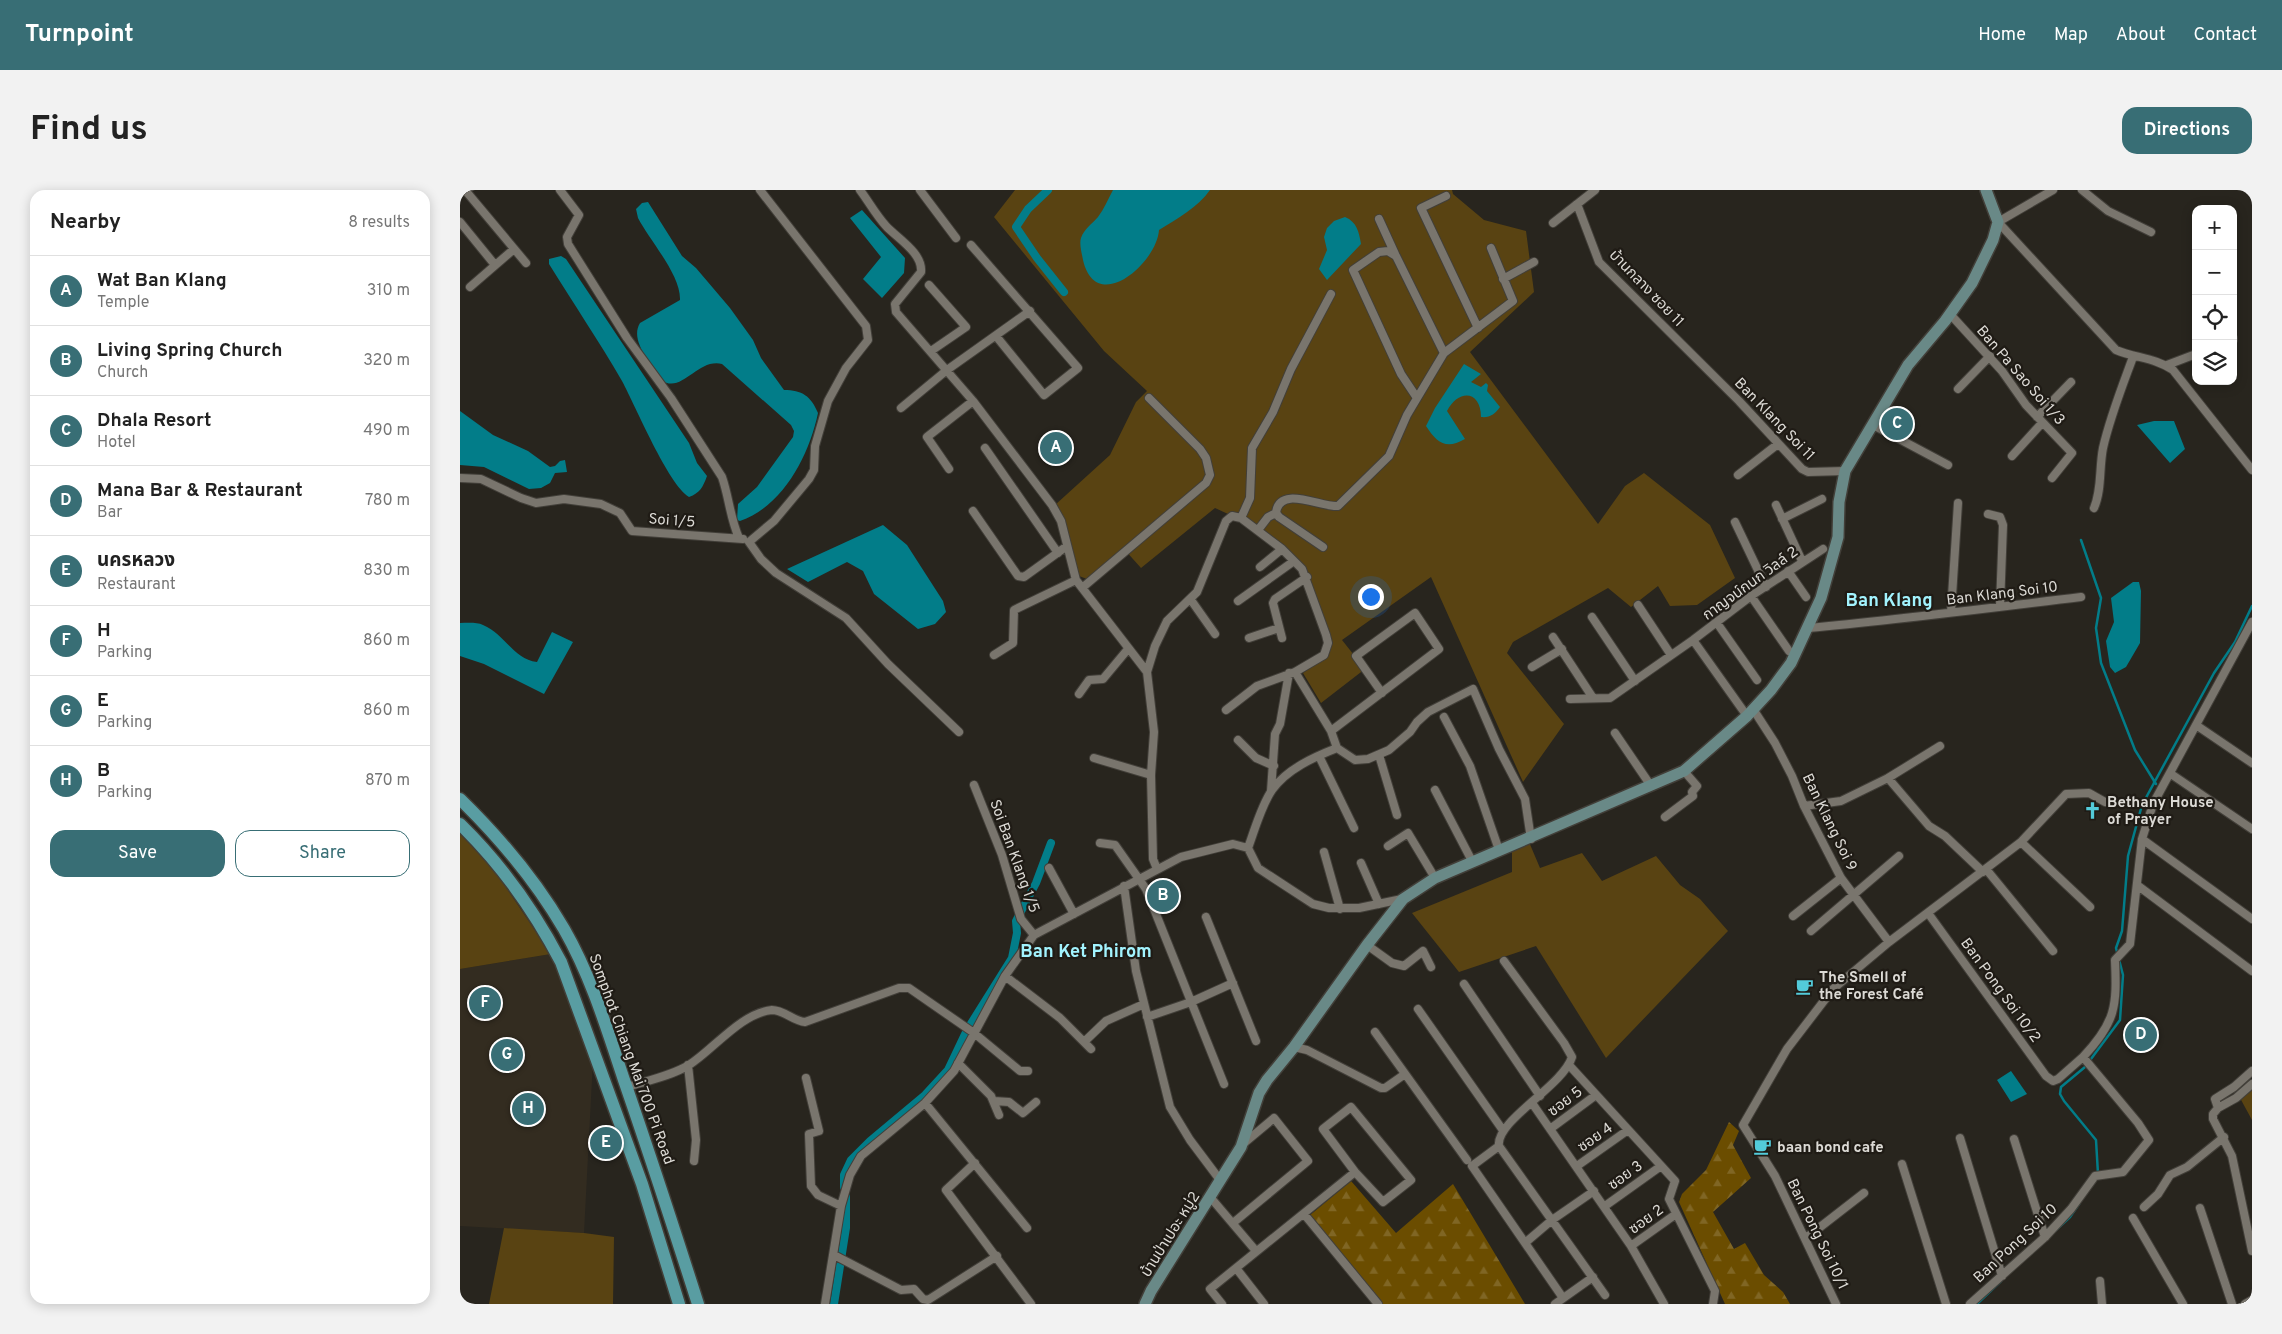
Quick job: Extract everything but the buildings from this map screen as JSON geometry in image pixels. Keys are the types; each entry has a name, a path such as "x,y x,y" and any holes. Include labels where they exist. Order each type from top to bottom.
{"main road":[{"name":"Somphot Chiang Mai 700 Pi Road","path":"460,798 504,845 564,928 585,972 627,1088 698,1304"},
{"path":"460,824 492,859 526,904 546,933 561,962 642,1184 679,1304"}],"street":[{"path":"465,190 526,263"},
{"path":"560,190 579,215 567,237 568,244 627,338 671,398 722,477 727,491 730,516 739,538"},
{"path":"760,190 863,322 869,336 838,380 828,401 815,446 814,470 809,479 774,522 749,542 761,559 776,573 846,618 888,664 959,732"},
{"path":"860,190 885,225 902,240 921,265 921,272 894,307 973,401 1052,505 1062,521 1076,580 1147,672"},
{"path":"920,190 956,238"},
{"path":"1553,223 1594,190"},
{"path":"1986,190 1998,222 2116,350 2133,357 2154,360 2173,370 2252,470"},
{"path":"1845,471 1908,365 1950,314 1972,283 1993,240 1998,222 2053,190"},
{"path":"2082,190 2108,211 2151,232"},
{"path":"1446,196 1421,208 1478,328"},
{"name":"บ้านกลาง ซอย 11","path":"1577,204 1599,262 1739,401 1778,444"},
{"path":"1379,219 1444,353"},
{"path":"460,222 495,264"},
{"path":"971,245 1078,368 1044,395 996,336"},
{"path":"1258,530 1268,517 1276,513 1280,503 1289,498 1334,507 1341,504 1389,456 1417,398 1444,353 1514,301 1490,248"},
{"path":"470,287 514,249"},
{"path":"1396,256 1388,250 1378,252 1354,270 1401,374 1417,398"},
{"path":"1503,279 1534,262"},
{"path":"929,285 966,327 931,350"},
{"path":"1241,518 1250,498 1252,448 1273,412 1291,369 1331,294"},
{"path":"901,408 947,370 1030,312"},
{"name":"Ban Pa Sao Soi 1/3","path":"1950,314 1990,356 2040,420 2072,453 2052,478"},
{"path":"1958,389 1990,356"},
{"path":"2167,366 2192,356"},
{"path":"2094,508 2098,498 2098,474 2103,447 2113,409 2133,357"},
{"path":"2012,456 2071,382"},
{"path":"1082,588 1206,483 1210,476 1206,458 1200,449 1149,398"},
{"path":"949,470 927,437 973,401"},
{"path":"1873,425 1948,465"},
{"path":"1738,475 1778,444"},
{"name":"Ban Klang Soi 11","path":"1778,444 1802,469 1808,472 1845,471"},
{"path":"985,448 1058,553"},
{"name":"บ้านป่าเปอะ หมู่2","path":"1145,1304 1242,1144 1259,1093 1367,944 1404,899 1435,878 1472,861 1530,839 1684,771 1750,712 1791,662 1821,598 1838,537 1839,502 1845,471"},
{"name":"Soi 1/5","path":"460,478 481,479 520,498 536,503 564,499 601,504 620,513 632,531 739,538 749,542"},
{"path":"1782,519 1822,500"},
{"path":"1951,612 1958,503"},
{"path":"1776,505 1802,561"},
{"path":"973,511 1018,576 1024,577 1067,546"},
{"path":"1276,513 1279,518 1323,547"},
{"path":"1988,514 2000,517 2003,525 2000,606"},
{"path":"1157,869 1153,859 1151,775 1154,732 1147,672 1154,646 1168,621 1197,592 1226,521 1232,516 1241,518 1258,530 1294,560 1306,577 1328,643 1324,655 1292,672 1258,686 1226,710"},
{"path":"1735,522 1766,587"},
{"path":"1260,567 1282,549"},
{"name":"กาญจน์กนก วิลล์ 2","path":"1570,699 1610,698 1802,561 1823,549"},
{"path":"1238,601 1294,560"},
{"path":"1788,571 1806,597"},
{"path":"1282,638 1273,607 1275,599 1306,577"},
{"path":"994,655 1013,643 1012,612 1076,580"},
{"path":"1752,596 1789,651"},
{"name":"Ban Klang Soi 10","path":"1808,628 1915,618 2081,597"},
{"path":"1191,600 1215,634"},
{"path":"1638,605 1671,655"},
{"path":"1331,731 1382,693 1439,649 1415,613 1356,656 1382,693"},
{"path":"1592,618 1635,681"},
{"path":"2086,1061 2112,1017 2117,958 2130,944 2142,839 2153,804 2252,622"},
{"path":"1716,623 1757,680"},
{"path":"1250,638 1279,628"},
{"path":"1553,637 1593,698"},
{"name":"Ban Klang Soi 9","path":"1693,640 1775,743 1792,776 1804,806 1841,878 1889,942"},
{"path":"1532,667 1562,648"},
{"path":"1079,694 1088,680 1103,679 1128,649"},
{"path":"1292,672 1331,731 1338,748 1355,760 1368,759 1379,755 1400,742 1428,712 1473,689 1499,749 1525,800 1530,839"},
{"path":"1248,848 1271,791 1275,734 1280,724 1292,672"},
{"path":"1444,717 1470,766 1499,850"},
{"path":"2196,725 2252,763"},
{"path":"1615,733 1651,786"},
{"path":"1238,740 1256,758 1274,766"},
{"path":"1804,806 1841,801 1888,778 1940,746"},
{"path":"1271,791 1282,778 1319,756 1338,748"},
{"path":"1379,755 1397,814"},
{"path":"1319,756 1354,828"},
{"path":"1094,758 1151,775"},
{"path":"1665,817 1693,796 1692,792 1697,786 1684,771"},
{"path":"2171,774 2252,829"},
{"path":"1888,778 1929,826 1945,836 1985,871 2053,951"},
{"name":"Soi Ban Klang 1/5","path":"974,785 1002,855 1021,919 1034,935"},
{"path":"1435,790 1472,861"},
{"path":"1889,942 2021,842 2066,794 2089,793 2105,802"},
{"path":"1388,846 1408,833 1435,878"},
{"path":"2142,839 2252,919"},
{"path":"2021,842 2090,907"},
{"path":"1100,843 1115,844 1141,878 1224,1084"},
{"path":"824,1304 842,1206 850,1175 861,1156 926,1103 958,1063 1005,976 1034,935 1182,857 1211,848 1233,844 1248,848 1258,868 1313,904 1340,908 1359,908 1404,899"},
{"path":"1324,852 1340,908"},
{"path":"1811,930 1898,856"},
{"path":"1361,863 1379,904"},
{"path":"1049,868 1074,914"},
{"path":"1793,916 1841,878"},
{"path":"2137,885 2252,971"},
{"path":"1124,886 1136,970 1170,1106 1190,1140 1220,1180"},
{"name":"Ban Pong Soi 10/2","path":"1928,913 2046,1076 2053,1081 2086,1061"},
{"path":"1206,917 1256,1041"},
{"name":"Ban Pong Soi 10/1","path":"1836,1304 1775,1176 1742,1124 1787,1049 1833,989 1889,942"},
{"path":"1367,944 1392,963 1404,966 1423,951 1431,967"},
{"path":"1504,961 1570,1051 1572,1057 1569,1065 1540,1096 1502,1129 1498,1139 1499,1146 1605,1294"},
{"path":"1005,976 1060,1018 1091,1049"},
{"path":"1147,1017 1191,1002 1233,984"},
{"path":"1464,984 1540,1096"},
{"path":"627,1088 688,1065 738,1025 764,1013 777,1011 805,1022 899,988 909,988 974,1033 1020,1071 1028,1072"},
{"path":"1084,1042 1106,1021 1144,1004"},
{"path":"1418,1009 1502,1129"},
{"path":"1375,1032 1467,1160"},
{"path":"1294,1047 1307,1050 1380,1088 1385,1088 1405,1074"},
{"name":"Ban Pong Soi 10","path":"1970,1304 2045,1237 2072,1209 2098,1175 2123,1172 2149,1140 2138,1123 2086,1061"},
{"path":"958,1063 994,1101 1000,1114"},
{"path":"688,1065 696,1140 694,1161"},
{"path":"1569,1065 1675,1181 1669,1200 1715,1291 1712,1304"},
{"path":"2218,1108 2215,1099 2234,1087 2252,1071"},
{"path":"806,1078 819,1130 809,1134 809,1180 818,1195 842,1206"},
{"path":"2252,1084 2236,1098 2218,1108 2213,1114 2213,1119 2224,1137 2237,1173 2252,1251"},
{"name":"ซอย 5","path":"1550,1129 1596,1095"},
{"path":"994,1101 1009,1102 1023,1113 1036,1102"},
{"path":"926,1103 1027,1228"},
{"path":"1532,1103 1605,1206 1631,1246 1664,1304"},
{"path":"1351,1107 1411,1180 1383,1202 1356,1172 1323,1129 1351,1107"},
{"path":"1233,1223 1308,1161 1274,1118 1242,1144"},
{"name":"ซอย 4","path":"1577,1166 1628,1130"},
{"path":"2144,1207 2158,1194 2170,1175 2187,1167 2224,1137"},
{"path":"1960,1138 2002,1276"},
{"path":"2014,1139 2045,1237"},
{"path":"1499,1146 1472,1166 1563,1298"},
{"path":"975,1163 946,1190 1031,1304"},
{"path":"1902,1164 1946,1304"},
{"name":"ซอย 3","path":"1605,1206 1661,1166"},
{"path":"1222,1304 1210,1289 1356,1172"},
{"path":"1524,1243 1552,1220 1594,1191"},
{"path":"1806,1238 1864,1193"},
{"path":"1211,1198 1256,1252"},
{"path":"2200,1208 2232,1304"},
{"path":"1304,1214 1378,1304"},
{"name":"ซอย 2","path":"1631,1246 1676,1214"},
{"path":"2133,1218 2183,1304"},
{"path":"834,1255 900,1290 914,1289 923,1299 928,1300 997,1256"},
{"path":"1236,1268 1264,1304"},
{"path":"1555,1304 1593,1276"},
{"path":"2100,1281 2102,1304"},
{"path":"2245,1304 2252,1300"}],"shaded area":[{"path":"1015,190 1452,190 1453,194 1484,220 1526,231 1534,292 1470,352 1598,524 1625,486 1644,473 1710,525 1735,578 1697,605 1670,606 1658,586 1631,607 1608,588 1513,642 1507,653 1564,724 1523,782 1431,577 1342,640 1365,669 1321,703 1303,673 1326,657 1330,640 1303,568 1265,531 1215,508 1141,568 1124,549 1087,579 1079,576 1055,505 1110,455 1136,402 1147,391 1104,351 994,217"},
{"path":"460,831 493,868 551,954 460,969"},
{"path":"1529,842 1540,868 1582,853 1602,881 1656,856 1680,885 1700,899 1728,931 1606,1058 1536,946 1459,972 1412,913 1512,872 1512,848"},
{"path":"551,954 593,1060 584,1233 460,1226 460,969"},
{"path":"2252,1087 2252,1120 2240,1098"},
{"path":"504,1228 584,1233 614,1237 613,1304 489,1304"}],"green space":[{"path":"1729,1122 1739,1131 1733,1145 1751,1178 1713,1212 1734,1249 1745,1243 1764,1275 1783,1292 1790,1304 1725,1304 1679,1202 1682,1194 1706,1170"},
{"path":"1351,1181 1396,1233 1453,1184 1525,1304 1380,1304 1309,1216"}],"water":[{"path":"1113,190 1210,190 1193,207 1159,230 1156,243 1138,269 1112,284 1100,284 1090,276 1083,260 1080,240 1084,232 1100,214"},
{"path":"648,202 682,256 696,268 730,308 753,340 761,358 784,390 796,391 805,395 812,402 818,413 808,446 792,478 769,504 755,514 740,521 737,520 738,504 757,487 793,437 794,431 791,425 722,364 705,366 683,380 669,383 661,380 648,360 639,345 637,337 640,323 680,300 676,280 638,218 636,209 642,203"},
{"path":"862,210 905,258 904,273 882,298 863,279 881,257 850,218"},
{"path":"1345,217 1355,225 1361,244 1327,280 1319,269 1327,250 1324,237 1327,228 1334,221"},
{"path":"561,256 566,259 689,443 697,463 707,476 701,489 696,494 689,497 672,477 653,444 622,381 549,264 549,259"},
{"path":"1464,364 1481,374 1471,382 1481,387 1486,383 1488,385 1487,391 1500,407 1492,415 1481,417 1480,408 1473,398 1463,396 1457,399 1447,411 1465,439 1452,444 1442,443 1434,437 1426,426 1435,408"},
{"path":"460,411 493,435 528,451 550,467 565,460 567,472 555,473 550,483 541,488 529,489 484,467 460,465"},
{"path":"2154,421 2174,421 2185,449 2170,463 2137,425"},
{"path":"883,525 907,545 943,601 946,612 935,624 918,629 874,594 863,571 847,562 808,582 787,569"},
{"path":"2133,582 2139,582 2141,591 2140,643 2126,667 2115,673 2110,667 2106,641 2114,622 2111,598"},
{"path":"460,623 475,623 491,629 515,651 529,660 537,662 552,632 573,642 544,694 484,664 460,656"},
{"path":"2011,1071 2027,1094 2011,1102 1997,1080"}],"waterway":[{"path":"1048,190 1028,209 1016,227 1037,258 1064,292"},
{"path":"2081,540 2101,598 2096,628 2101,663 2135,750 2156,784 2154,782"},
{"path":"2098,1174 2096,1140 2064,1101 2060,1094 2061,1087 2085,1067 2120,1020 2123,975 2116,948 2122,931 2128,856 2142,805 2214,673 2235,642 2252,606"},
{"path":"844,1187 844,1175 851,1160 870,1141 925,1095 948,1070 967,1030 1012,958 1017,933 1016,921 1036,883 1051,843"},
{"path":"834,1304 846,1228 846,1197"},
{"path":"2055,1231 2070,1217 2079,1204"},
{"path":"1977,1304 2001,1281"}],"place":[{"name":"Dhala Resort","path":"1897,424"},
{"name":"Wat Ban Klang","path":"1056,448"},
{"name":"Bethany House of Prayer","path":"2093,811"},
{"name":"Living Spring Church","path":"1163,896"},
{"name":"The Smell of the Forest Café","path":"1805,986"},
{"name":"H","path":"485,1003"},
{"name":"Mana Bar & Restaurant","path":"2141,1035"},
{"name":"E","path":"507,1055"},
{"name":"B","path":"528,1109"},
{"name":"นครหลวง","path":"606,1143"},
{"name":"baan bond cafe","path":"1763,1147"}],"district":[{"name":"Ban Klang","path":"1889,600"},
{"name":"Ban Ket Phirom","path":"1086,951"}]}
